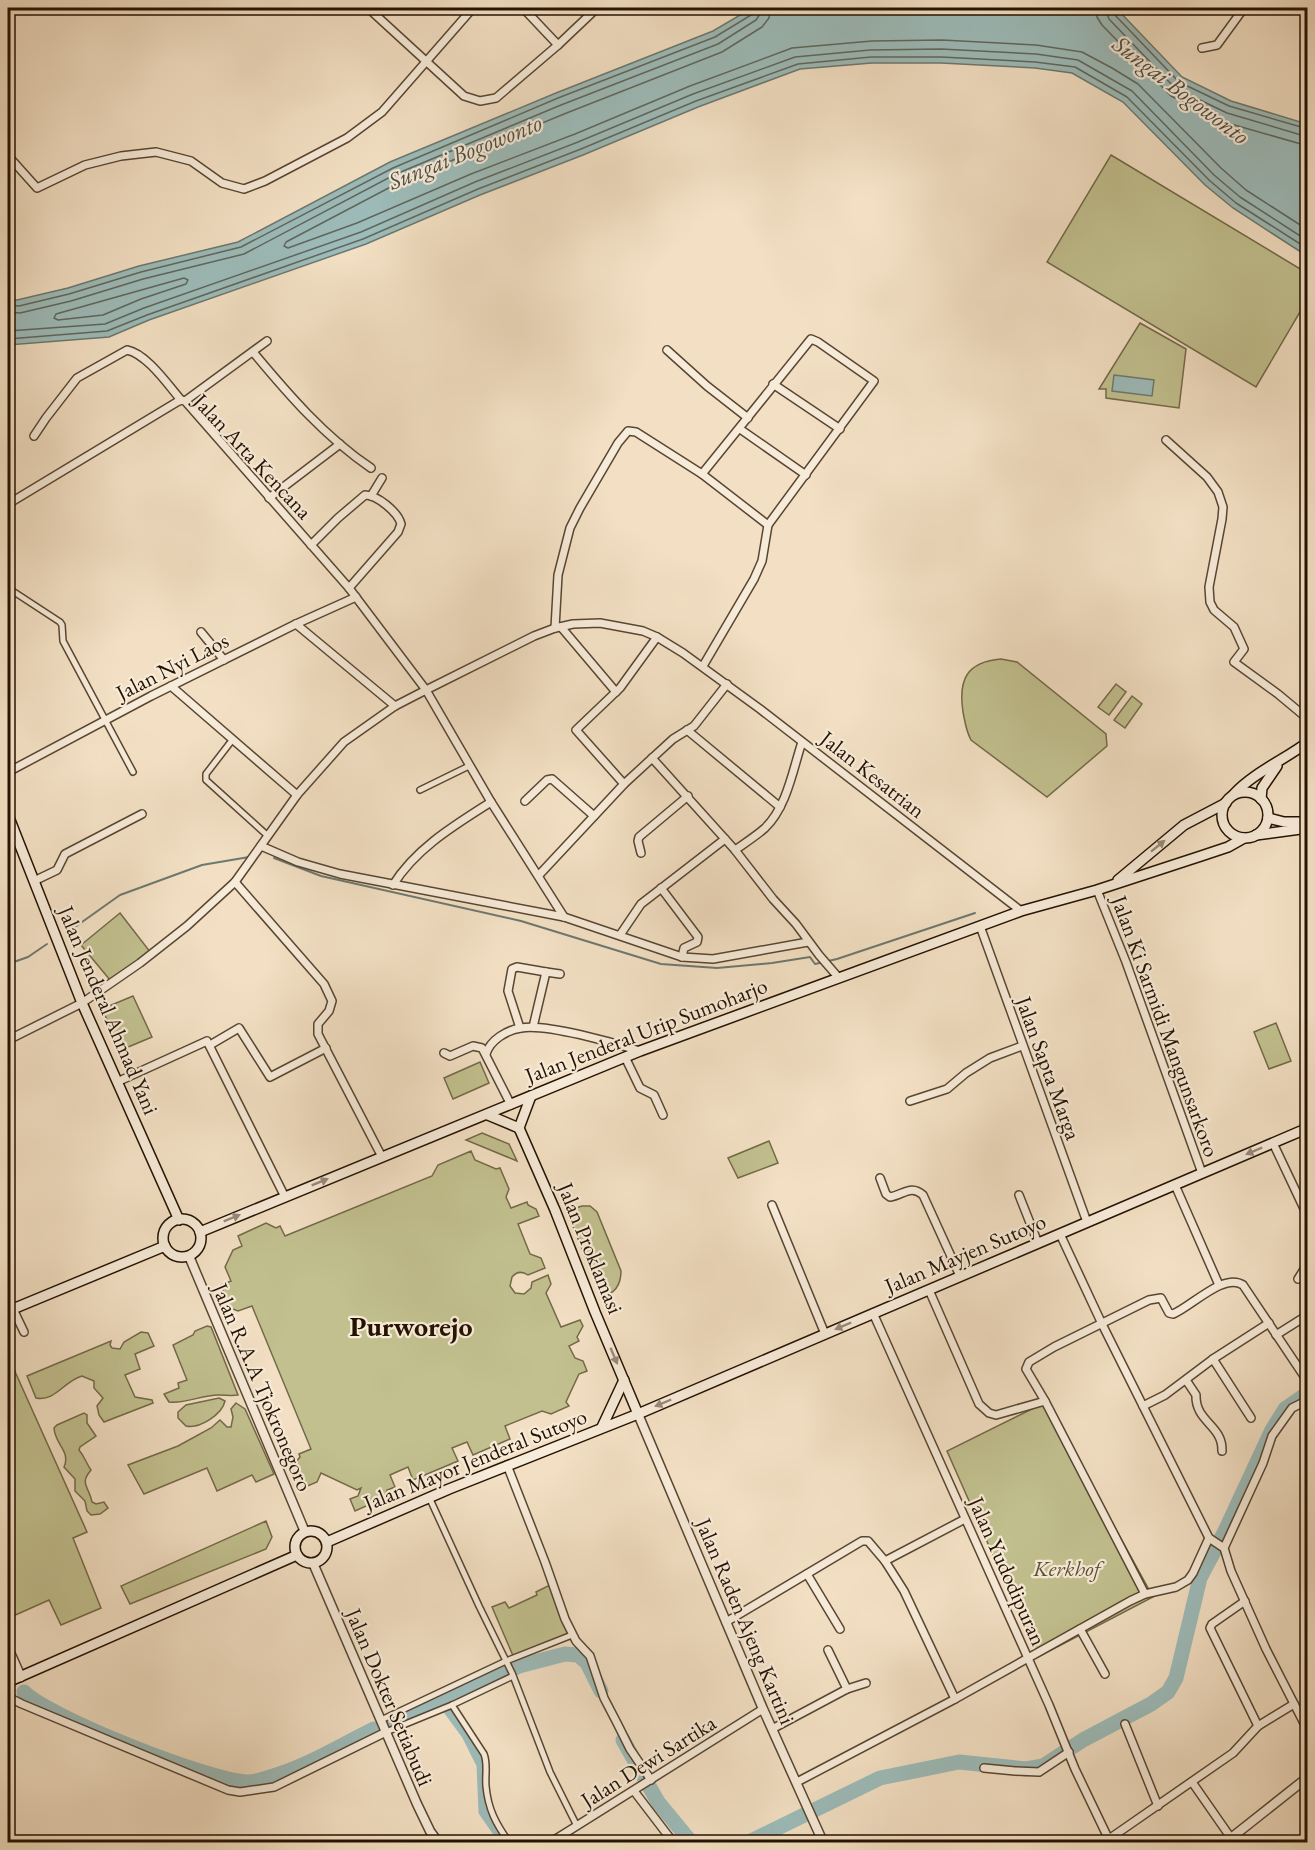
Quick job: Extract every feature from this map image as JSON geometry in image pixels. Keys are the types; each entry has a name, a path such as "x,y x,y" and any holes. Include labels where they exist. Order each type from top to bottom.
{"main road":[{"path":"1308,742 1281,762 1253,777 1229,800 1223,810 1225,826 1230,832 1244,838 1308,828"},
{"path":"1261,799 1262,788 1281,762"},
{"path":"1114,884 1184,825 1229,800 1247,793 1261,799 1266,806 1268,818 1266,825 1256,835"},
{"name":"Jalan Jenderal Ahmad Yani","path":"8,814 82,1003 179,1220"},
{"path":"1268,818 1284,822 1308,822"},
{"name":"Jalan Jenderal Urip Sumoharjo","path":"200,1232 835,973 1021,911 1097,890 1218,850 1244,838"},
{"path":"488,1115 519,1128 531,1096"},
{"name":"Jalan Proklamasi","path":"519,1128 638,1414"},
{"name":"Jalan Mayjen Sutoyo","path":"638,1414 1308,1128"},
{"path":"179,1220 189,1221 200,1232 198,1249 189,1256 172,1254 165,1246 164,1236 167,1227 179,1220"},
{"path":"10,1310 165,1246"},
{"path":"602,1427 624,1380"},
{"name":"Jalan Mayor Jenderal Sutoyo","path":"327,1542 429,1497 638,1414"},
{"path":"305,1532 320,1533 327,1542 325,1556 318,1562 304,1562 297,1555 296,1542 305,1532"},
{"path":"15,1679 297,1555"}],"street":[{"path":"368,8 464,96 480,102 496,98 597,8"},
{"path":"8,159 11,159 37,188 85,165 121,156 156,152 191,161 222,183 244,189 265,181 347,138 382,112 473,8"},
{"path":"523,8 558,45"},
{"path":"1202,48 1217,45 1244,8"},
{"path":"1254,8 1266,8"},
{"path":"702,474 809,340 818,342 874,381 768,525 762,561 754,579 703,666"},
{"path":"34,436 77,378 127,350 134,352 150,364 183,401 267,342"},
{"path":"667,350 707,386 748,418"},
{"path":"253,352 303,409 340,444 371,468"},
{"path":"773,384 840,429"},
{"name":"Jalan Arta Kencana","path":"8,504 183,401 349,588 426,690 491,802 564,917"},
{"path":"740,429 806,475"},
{"path":"616,692 558,627 558,575 570,528 579,508 625,433 636,432 702,474 768,525"},
{"path":"1166,440 1207,477 1218,492 1223,507 1209,587 1210,602 1214,610 1234,627 1243,644 1244,649 1234,662 1308,719"},
{"path":"269,498 340,444"},
{"path":"371,496 382,478"},
{"path":"311,545 365,495 371,496 397,516 400,520 400,528 381,554 349,588"},
{"path":"8,588 60,622 63,641 133,772"},
{"name":"Jalan Nyi Laos","path":"8,772 171,686 356,597"},
{"name":"Jalan Kesatrian","path":"8,1040 82,1003 140,963 187,926 235,882 297,795 344,742 395,706 534,636 558,627 600,623 632,628 657,637 727,684 1021,911"},
{"path":"296,624 395,706"},
{"path":"201,632 224,660"},
{"path":"624,783 576,731 630,676 657,637"},
{"path":"539,875 624,783 673,739 703,716 727,684"},
{"path":"171,686 297,795"},
{"path":"687,730 780,807"},
{"path":"233,739 206,774 206,780 268,836"},
{"path":"735,850 766,827 780,807 802,742"},
{"path":"652,758 735,850 835,973"},
{"path":"420,790 470,766"},
{"path":"525,801 552,778 594,816"},
{"path":"641,853 639,837 688,796"},
{"path":"393,885 404,868 425,847 491,802"},
{"path":"34,881 57,870 65,854 142,814"},
{"path":"620,935 641,904 725,839"},
{"path":"261,846 298,862 340,874 564,917 682,957 713,959 808,942"},
{"path":"235,882 324,984 332,1001 331,1007 317,1028 382,1157"},
{"path":"661,888 698,937 697,942 684,948 682,957"},
{"name":"Jalan Ki Sarmidi Mangunsarkoro","path":"1097,890 1126,962 1202,1173"},
{"name":"Jalan Sapta Marga","path":"980,926 1087,1222"},
{"path":"520,1028 508,991 512,969 517,967 560,974"},
{"path":"533,1027 546,972"},
{"path":"486,1054 492,1042 520,1028 533,1027 589,1037 639,1051"},
{"path":"210,1045 239,1028 270,1077 326,1048"},
{"path":"117,1082 207,1041 285,1197"},
{"path":"444,1053 450,1056 473,1046 482,1048 511,1105"},
{"path":"910,1101 947,1089 990,1058 1022,1046"},
{"path":"625,1057 640,1088 654,1095 663,1115"},
{"path":"1273,1143 1308,1217"},
{"path":"880,1178 886,1194 890,1197 907,1190 917,1190 924,1195 960,1276"},
{"path":"1175,1185 1219,1285"},
{"path":"1019,1195 1038,1243"},
{"path":"771,1205 825,1334"},
{"path":"1060,1234 1143,1406 1231,1571 1266,1649 1308,1731"},
{"name":"Jalan R.A.A Tjokronegoro","path":"189,1256 305,1532"},
{"path":"1298,1279 1308,1263"},
{"path":"1145,1594 1045,1401 1026,1369 1029,1362 1102,1323 1159,1297 1169,1313 1173,1314 1219,1285 1227,1282 1240,1282 1308,1382"},
{"path":"929,1290 979,1404 983,1408 996,1415 1045,1401"},
{"path":"10,1310 24,1332"},
{"name":"Jalan Yudodipuran","path":"873,1313 1063,1736 1075,1769 1110,1841"},
{"path":"1276,1335 1308,1313"},
{"path":"1143,1406 1165,1395 1213,1359 1269,1323"},
{"path":"1213,1359 1251,1418"},
{"path":"1185,1380 1196,1395 1197,1408 1210,1427 1216,1430 1221,1437 1222,1450"},
{"path":"797,1782 956,1699 1145,1594 1176,1587 1188,1580 1217,1543 1255,1481 1272,1436 1292,1408 1308,1400"},
{"name":"Jalan Raden Ajeng Kartini","path":"638,1414 763,1709 823,1842"},
{"path":"507,1465 572,1635 590,1656 604,1698 630,1749 650,1780"},
{"path":"429,1497 513,1675 550,1772 577,1826"},
{"path":"885,1561 965,1519"},
{"path":"726,1622 865,1540 871,1542 885,1561 917,1617 956,1699"},
{"name":"Jalan Dokter Setiabudi","path":"313,1563 417,1804 438,1842"},
{"path":"807,1574 840,1629"},
{"path":"1245,1601 1209,1628 1258,1726"},
{"path":"1080,1629 1105,1674"},
{"path":"381,1720 572,1635"},
{"path":"8,1648 15,1679"},
{"path":"828,1650 847,1689"},
{"path":"8,1697 228,1790 240,1792 274,1787 386,1732 451,1705 513,1675"},
{"path":"772,1729 847,1689 866,1683"},
{"path":"1110,1841 1233,1753 1258,1726 1294,1704"},
{"path":"451,1705 484,1754 491,1814 509,1842"},
{"name":"Jalan Dewi Sartika","path":"551,1842 763,1709"},
{"path":"1125,1724 1158,1806"},
{"path":"984,1768 1039,1772 1068,1751"},
{"path":"1192,1782 1228,1840 1308,1777"},
{"path":"635,1790 673,1842"},
{"path":"562,1836 567,1842"}],"green space":[{"path":"1111,155 1307,273 1307,300 1256,387 1047,262"},
{"path":"1140,323 1186,349 1179,408 1106,398 1106,389 1099,389"},
{"path":"1001,659 1017,662 1106,734 1107,746 1047,797 971,740 968,733 962,700 962,690 967,674 980,664"},
{"path":"1116,684 1126,692 1109,715 1098,707"},
{"path":"1132,696 1142,704 1125,728 1114,720"},
{"path":"120,913 151,953 110,980 81,945"},
{"path":"133,996 152,1037 121,1050 102,1009"},
{"path":"1276,1023 1291,1061 1269,1069 1254,1032"},
{"path":"480,1062 489,1083 453,1099 444,1078"},
{"path":"482,1133 509,1144 517,1161 466,1140"},
{"path":"769,1141 778,1163 738,1178 728,1158"},
{"path":"471,1151 475,1160 496,1169 500,1168 509,1189 506,1197 511,1208 527,1202 536,1209 539,1216 518,1224 530,1254 541,1258 545,1268 528,1275 522,1272 516,1274 512,1277 510,1286 515,1293 524,1294 531,1288 532,1282 548,1275 551,1284 546,1293 561,1327 580,1320 583,1326 577,1337 579,1341 569,1346 575,1358 583,1361 587,1371 579,1374 566,1402 569,1406 551,1414 542,1411 505,1426 510,1439 473,1455 467,1442 452,1448 458,1461 413,1480 408,1467 390,1475 395,1487 387,1490 384,1498 355,1511 350,1499 358,1496 361,1488 357,1490 321,1473 317,1482 305,1487 295,1463 300,1457 299,1454 311,1449 252,1306 238,1311 230,1308 221,1285 231,1281 225,1267 233,1250 242,1246 238,1236 266,1223 276,1228 280,1226 285,1236 432,1176 438,1165"},
{"path":"590,1206 597,1212 621,1271 620,1281 616,1288 610,1294 601,1297 567,1211"},
{"path":"207,1326 211,1327 238,1395 212,1395 181,1402 169,1402 164,1394 179,1388 178,1383 187,1380 173,1345"},
{"path":"141,1332 148,1333 154,1346 135,1354 140,1369 125,1375 135,1397 152,1400 153,1403 104,1422 97,1406 103,1398 94,1388 94,1381 82,1376 49,1397 36,1398 27,1376 111,1341 112,1348 120,1349 124,1342"},
{"path":"8,1356 87,1532 73,1538 101,1608 61,1625 49,1600 11,1617 8,1610"},
{"path":"219,1398 225,1401 223,1406 215,1416 203,1423 186,1426 178,1418 178,1412 186,1405"},
{"name":"Kerkhof","path":"1046,1402 1153,1597 1038,1657 947,1451"},
{"path":"236,1403 245,1409 274,1474 256,1482 252,1475 217,1491 207,1468 144,1494 128,1465 178,1446 211,1428 220,1420 227,1427 231,1427 233,1417 231,1409"},
{"path":"84,1413 87,1415 87,1423 96,1436 79,1450 91,1470 85,1482 92,1502 96,1504 104,1502 108,1508 100,1514 91,1515 87,1511 85,1501 75,1491 75,1479 64,1467 66,1457 54,1428"},
{"path":"266,1521 272,1537 266,1549 130,1604 121,1586"},
{"path":"552,1584 572,1635 514,1658 492,1607 505,1602 509,1608 537,1595 536,1592"}],"water":[{"name":"Sungai Bogowonto","path":"752,8 1116,8 1182,77 1231,101 1307,124 1307,256 1233,208 1205,185 1123,102 1072,73 1035,68 941,63 872,63 800,69 698,107 480,195 366,244 149,320 109,337 8,345 8,299 17,300 68,288 139,266 238,242 390,162 713,31"},
{"path":"1114,375 1154,380 1152,396 1112,391"}],"waterway":[{"path":"75,927 120,895 202,865 249,857"},
{"path":"274,858 321,876 521,921 661,964 717,968 810,957 815,964 837,959 975,913"},
{"path":"8,964 28,957 47,944"},
{"path":"749,1842 880,1778 959,1762 1026,1769 1043,1766 1083,1740 1151,1704 1168,1692 1176,1678 1200,1578 1225,1531 1272,1430 1285,1409 1308,1393"},
{"path":"394,1720 519,1666 565,1654 578,1655 587,1663 601,1691"},
{"path":"24,1692 64,1717 132,1746 201,1771 248,1782 297,1767 374,1729"},
{"path":"441,1701 466,1735 481,1765 483,1812 504,1842"},
{"path":"623,1740 658,1802 691,1842"}],"district":[{"name":"Purworejo","path":"411,1326"}]}
